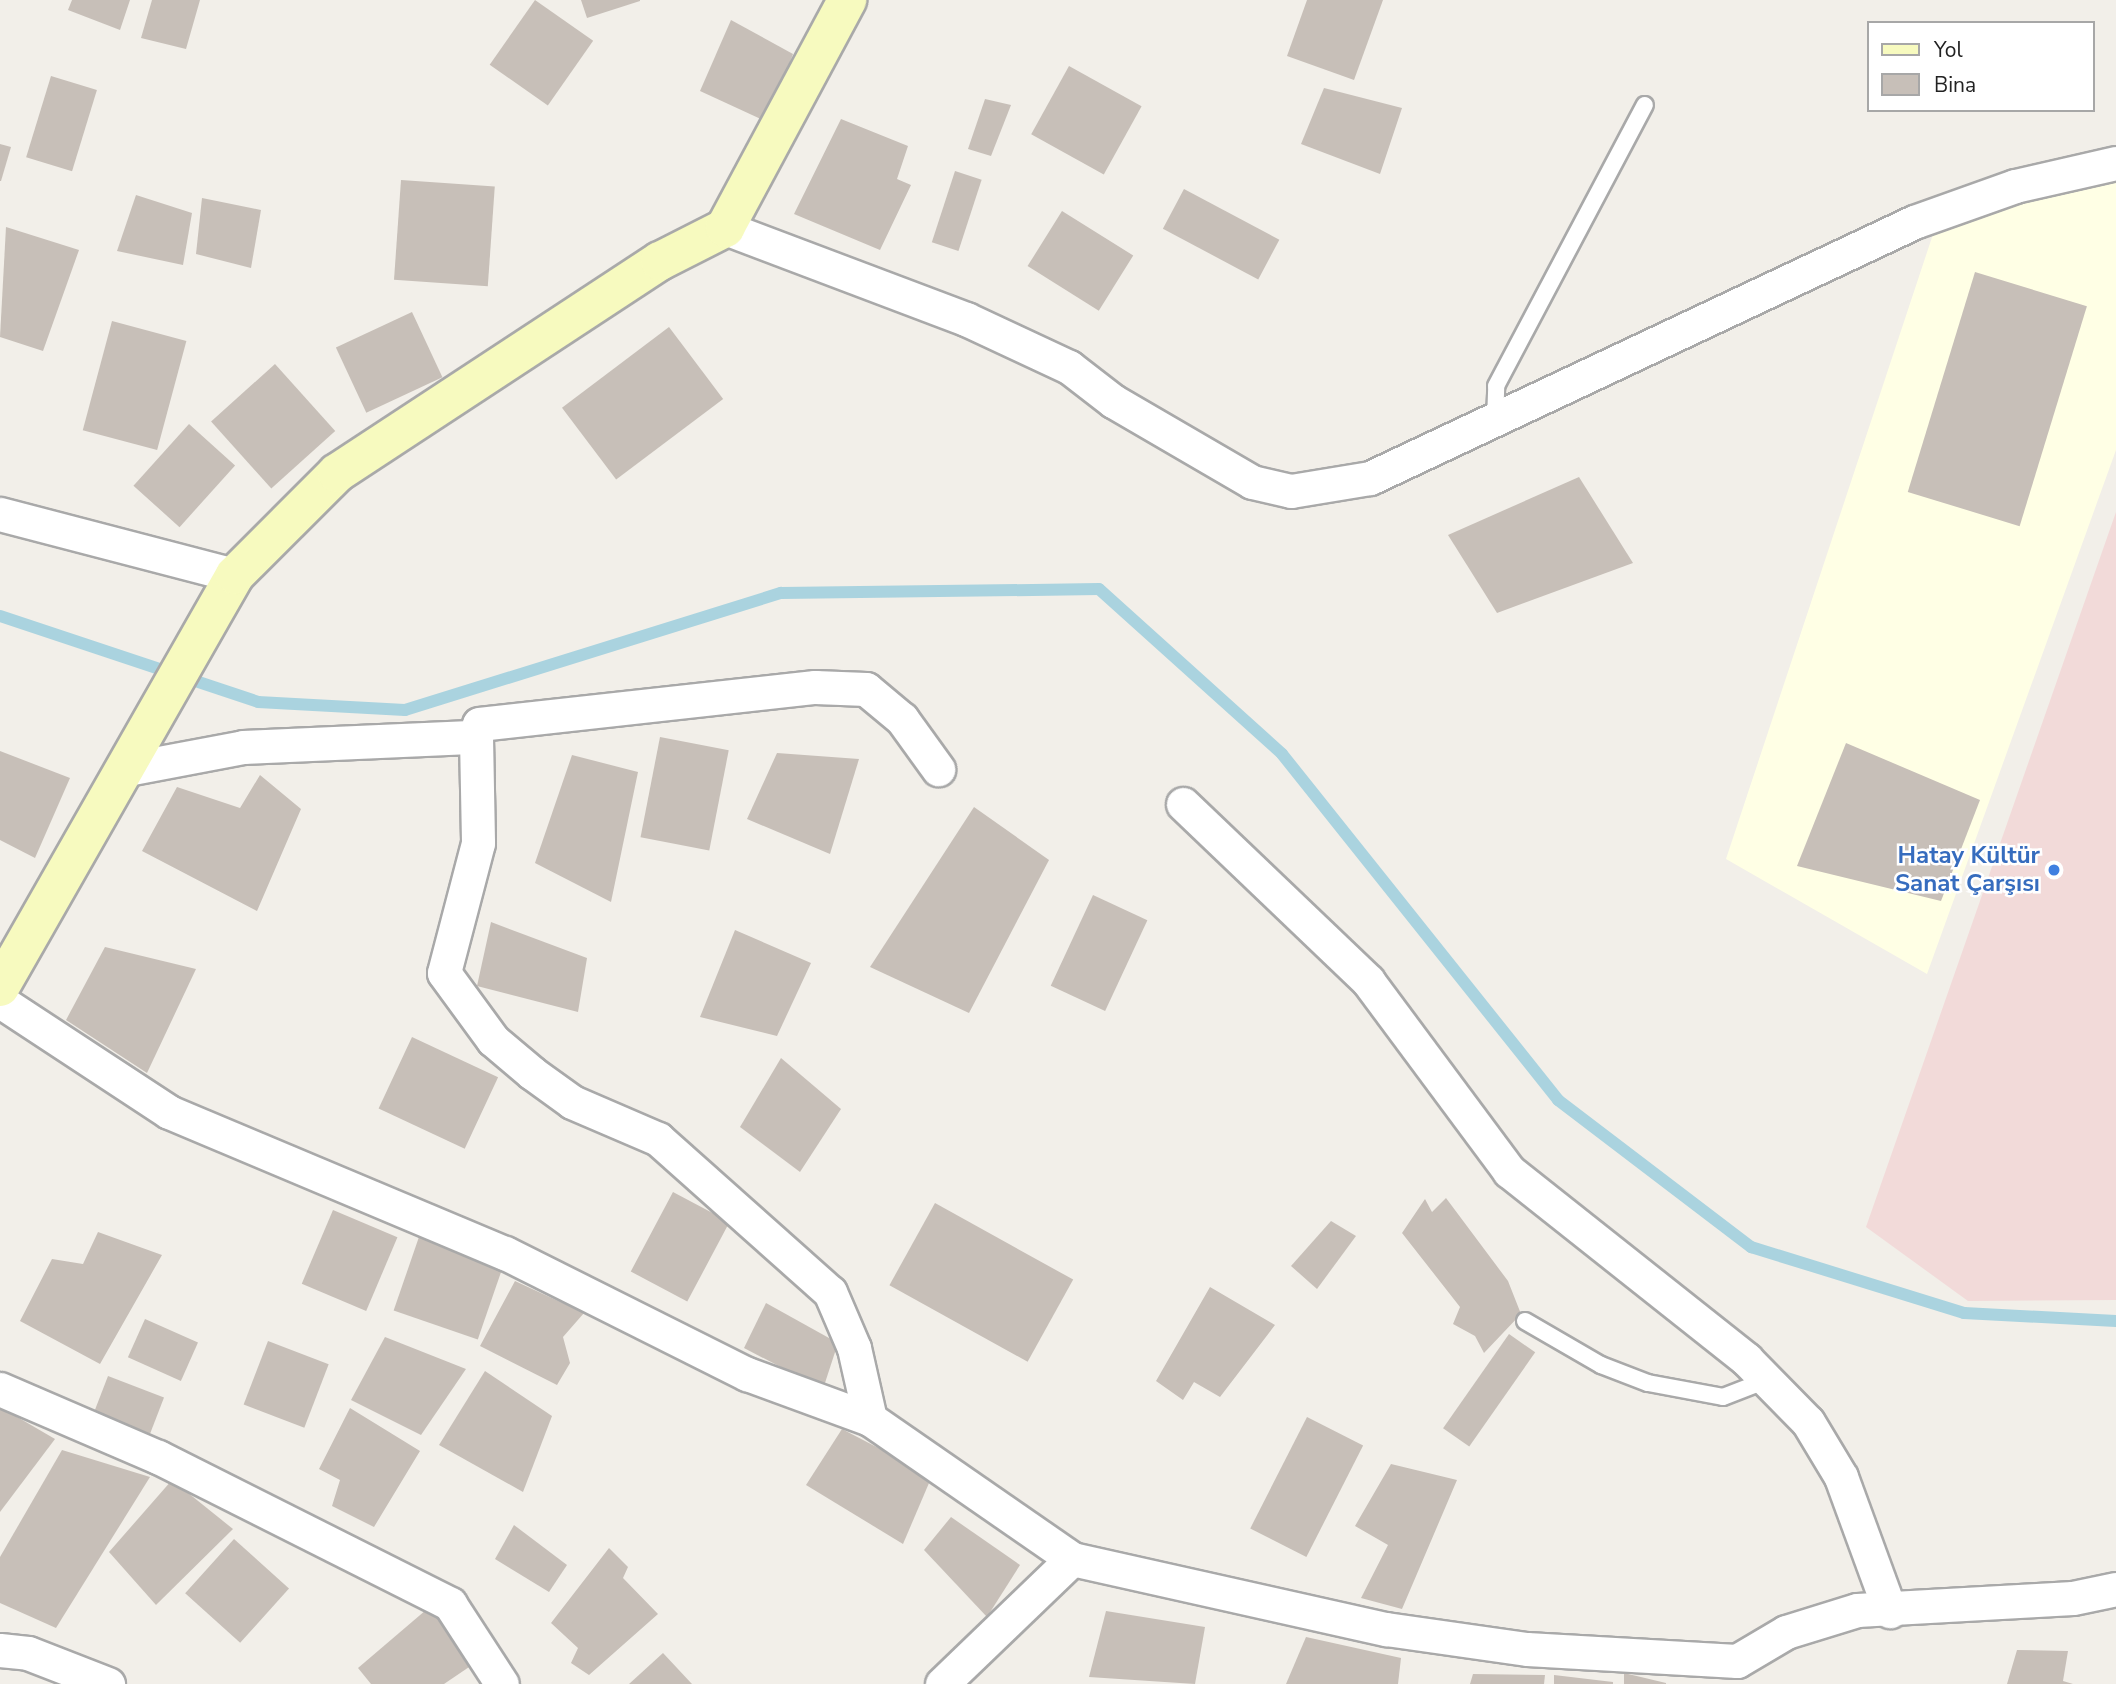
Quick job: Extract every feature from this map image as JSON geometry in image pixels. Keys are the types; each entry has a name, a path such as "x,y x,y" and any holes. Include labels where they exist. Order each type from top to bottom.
{"street":[{"path":"0,987 127,769 234,575 337,473 660,261 725,228 847,0"},
{"path":"725,228 966,319 1069,367 1113,401 1252,482 1291,491 1370,478 1496,424 1914,222 2015,186 2116,163"},
{"path":"0,514 234,575"},
{"path":"870,1419 854,1348 830,1292 658,1139 572,1102 532,1073 493,1040 444,973 478,843 476,737 479,724 815,687 866,690 902,719 938,769"},
{"path":"127,769 243,747 476,737"},
{"path":"1183,804 1368,981 1509,1171 1767,1380 1808,1422 1841,1477 1890,1611"},
{"path":"0,1001 169,1112 505,1253 747,1374 870,1419 1072,1559 1386,1629 1527,1649 1734,1672 1786,1632 1857,1610 1890,1611 2116,1589"},
{"path":"0,1389 159,1457 450,1604 502,1684"},
{"path":"942,1684 1072,1559"},
{"path":"0,1650 28,1653 108,1684"}],"lane":[{"path":"1496,424 1491,405 1496,386 1645,105"},
{"path":"1525,1321 1601,1365 1648,1383 1723,1397 1767,1380"}],"shaded area":[{"path":"2116,163 2116,450 1927,974 1726,859 1942,207"},
{"name":"Hatay Kültür Sanat Çarşısı","path":"2116,512 2116,1300 1968,1301 1866,1227"}],"building":[{"path":"72,0 130,0 120,30 68,10"},
{"path":"152,0 200,0 186,49 141,38"},
{"path":"535,0 593,41 548,105 490,65"},
{"path":"581,0 640,0 640,1 587,18"},
{"path":"1307,0 1383,0 1354,80 1287,56"},
{"path":"731,20 793,54 767,122 700,91"},
{"path":"1069,66 1142,106 1104,174 1031,134"},
{"path":"51,76 97,90 72,171 26,157"},
{"path":"1324,88 1402,108 1380,174 1301,144"},
{"path":"985,99 1011,105 991,156 968,149"},
{"path":"841,119 908,146 897,179 911,185 880,250 794,214"},
{"path":"0,144 11,147 1,181 0,181"},
{"path":"955,171 982,180 958,251 932,242"},
{"path":"401,180 495,187 488,286 394,280"},
{"path":"1184,189 1279,240 1258,279 1163,229"},
{"path":"136,195 192,213 183,265 117,251"},
{"path":"202,198 261,210 251,268 196,254"},
{"path":"1062,211 1133,256 1099,311 1028,266"},
{"path":"6,227 79,250 43,351 0,337"},
{"path":"1975,272 2087,306 2020,526 1908,492"},
{"path":"412,312 442,377 366,413 336,347"},
{"path":"112,321 186,341 157,450 83,430"},
{"path":"669,327 723,399 616,480 562,408"},
{"path":"275,364 335,431 271,488 211,422"},
{"path":"189,424 235,465 180,527 133,486"},
{"path":"1579,477 1633,563 1497,613 1448,535"},
{"path":"660,737 729,750 709,850 641,837"},
{"path":"1846,743 1980,800 1941,901 1797,866"},
{"path":"0,751 70,778 35,858 0,840"},
{"path":"777,753 859,759 830,854 747,819"},
{"path":"572,755 638,772 611,902 535,863"},
{"path":"260,775 301,809 257,911 142,851 177,787 240,808"},
{"path":"974,807 1049,860 969,1013 870,967"},
{"path":"1093,895 1147,920 1105,1011 1051,986"},
{"path":"491,922 587,958 578,1012 477,986"},
{"path":"735,930 811,963 777,1036 700,1017"},
{"path":"105,947 196,969 147,1073 66,1020"},
{"path":"412,1037 498,1077 465,1149 379,1109"},
{"path":"781,1058 841,1109 800,1172 740,1127"},
{"path":"673,1192 730,1222 687,1302 631,1271"},
{"path":"1446,1198 1508,1281 1521,1314 1484,1353 1475,1336 1453,1324 1460,1307 1402,1233 1425,1199 1432,1212"},
{"path":"935,1203 1073,1280 1028,1362 889,1285"},
{"path":"333,1210 397,1237 366,1311 302,1284"},
{"path":"1331,1221 1356,1236 1317,1289 1291,1266"},
{"path":"98,1232 162,1255 100,1364 20,1321 52,1259 83,1264"},
{"path":"420,1234 504,1263 478,1340 394,1311"},
{"path":"515,1281 584,1313 563,1337 570,1363 557,1385 480,1346"},
{"path":"1210,1287 1275,1325 1220,1397 1194,1382 1183,1400 1156,1381"},
{"path":"766,1303 838,1343 823,1389 744,1348"},
{"path":"145,1319 198,1343 181,1381 128,1357"},
{"path":"1509,1334 1535,1352 1469,1447 1443,1428"},
{"path":"385,1337 466,1369 421,1435 351,1400"},
{"path":"268,1341 329,1364 304,1428 244,1404"},
{"path":"485,1371 552,1416 523,1492 439,1445"},
{"path":"108,1376 164,1398 150,1435 94,1413"},
{"path":"0,1407 55,1439 0,1512"},
{"path":"350,1408 420,1451 374,1527 332,1506 340,1480 319,1469"},
{"path":"1307,1417 1363,1446 1306,1557 1250,1528"},
{"path":"842,1429 932,1476 903,1544 806,1485"},
{"path":"62,1450 150,1477 56,1628 0,1603 0,1557"},
{"path":"1391,1464 1457,1480 1402,1609 1361,1598 1388,1545 1355,1526"},
{"path":"172,1480 233,1529 156,1605 109,1552"},
{"path":"951,1517 1020,1565 987,1617 924,1550"},
{"path":"514,1525 567,1565 549,1592 495,1559"},
{"path":"234,1539 289,1589 240,1643 185,1593"},
{"path":"609,1548 628,1567 623,1578 658,1614 589,1675 571,1663 578,1648 551,1623"},
{"path":"433,1604 475,1663 444,1684 371,1684 358,1668"},
{"path":"1106,1611 1205,1627 1195,1684 1089,1677"},
{"path":"1306,1637 1401,1658 1398,1684 1286,1684"},
{"path":"2017,1650 2068,1651 2063,1681 2073,1684 2007,1684"},
{"path":"663,1653 692,1684 629,1684"},
{"path":"1624,1673 1666,1683 1666,1684 1624,1684"},
{"path":"1473,1674 1545,1675 1544,1684 1470,1684"},
{"path":"1554,1675 1613,1682 1613,1684 1554,1684"}],"waterway":[{"path":"0,616 258,702 405,710 781,593 1099,589 1282,754 1558,1100 1751,1247 1964,1313 2116,1321"}],"place":[{"name":"Hatay Kültür Sanat Çarşısı","path":"2054,870"}]}
